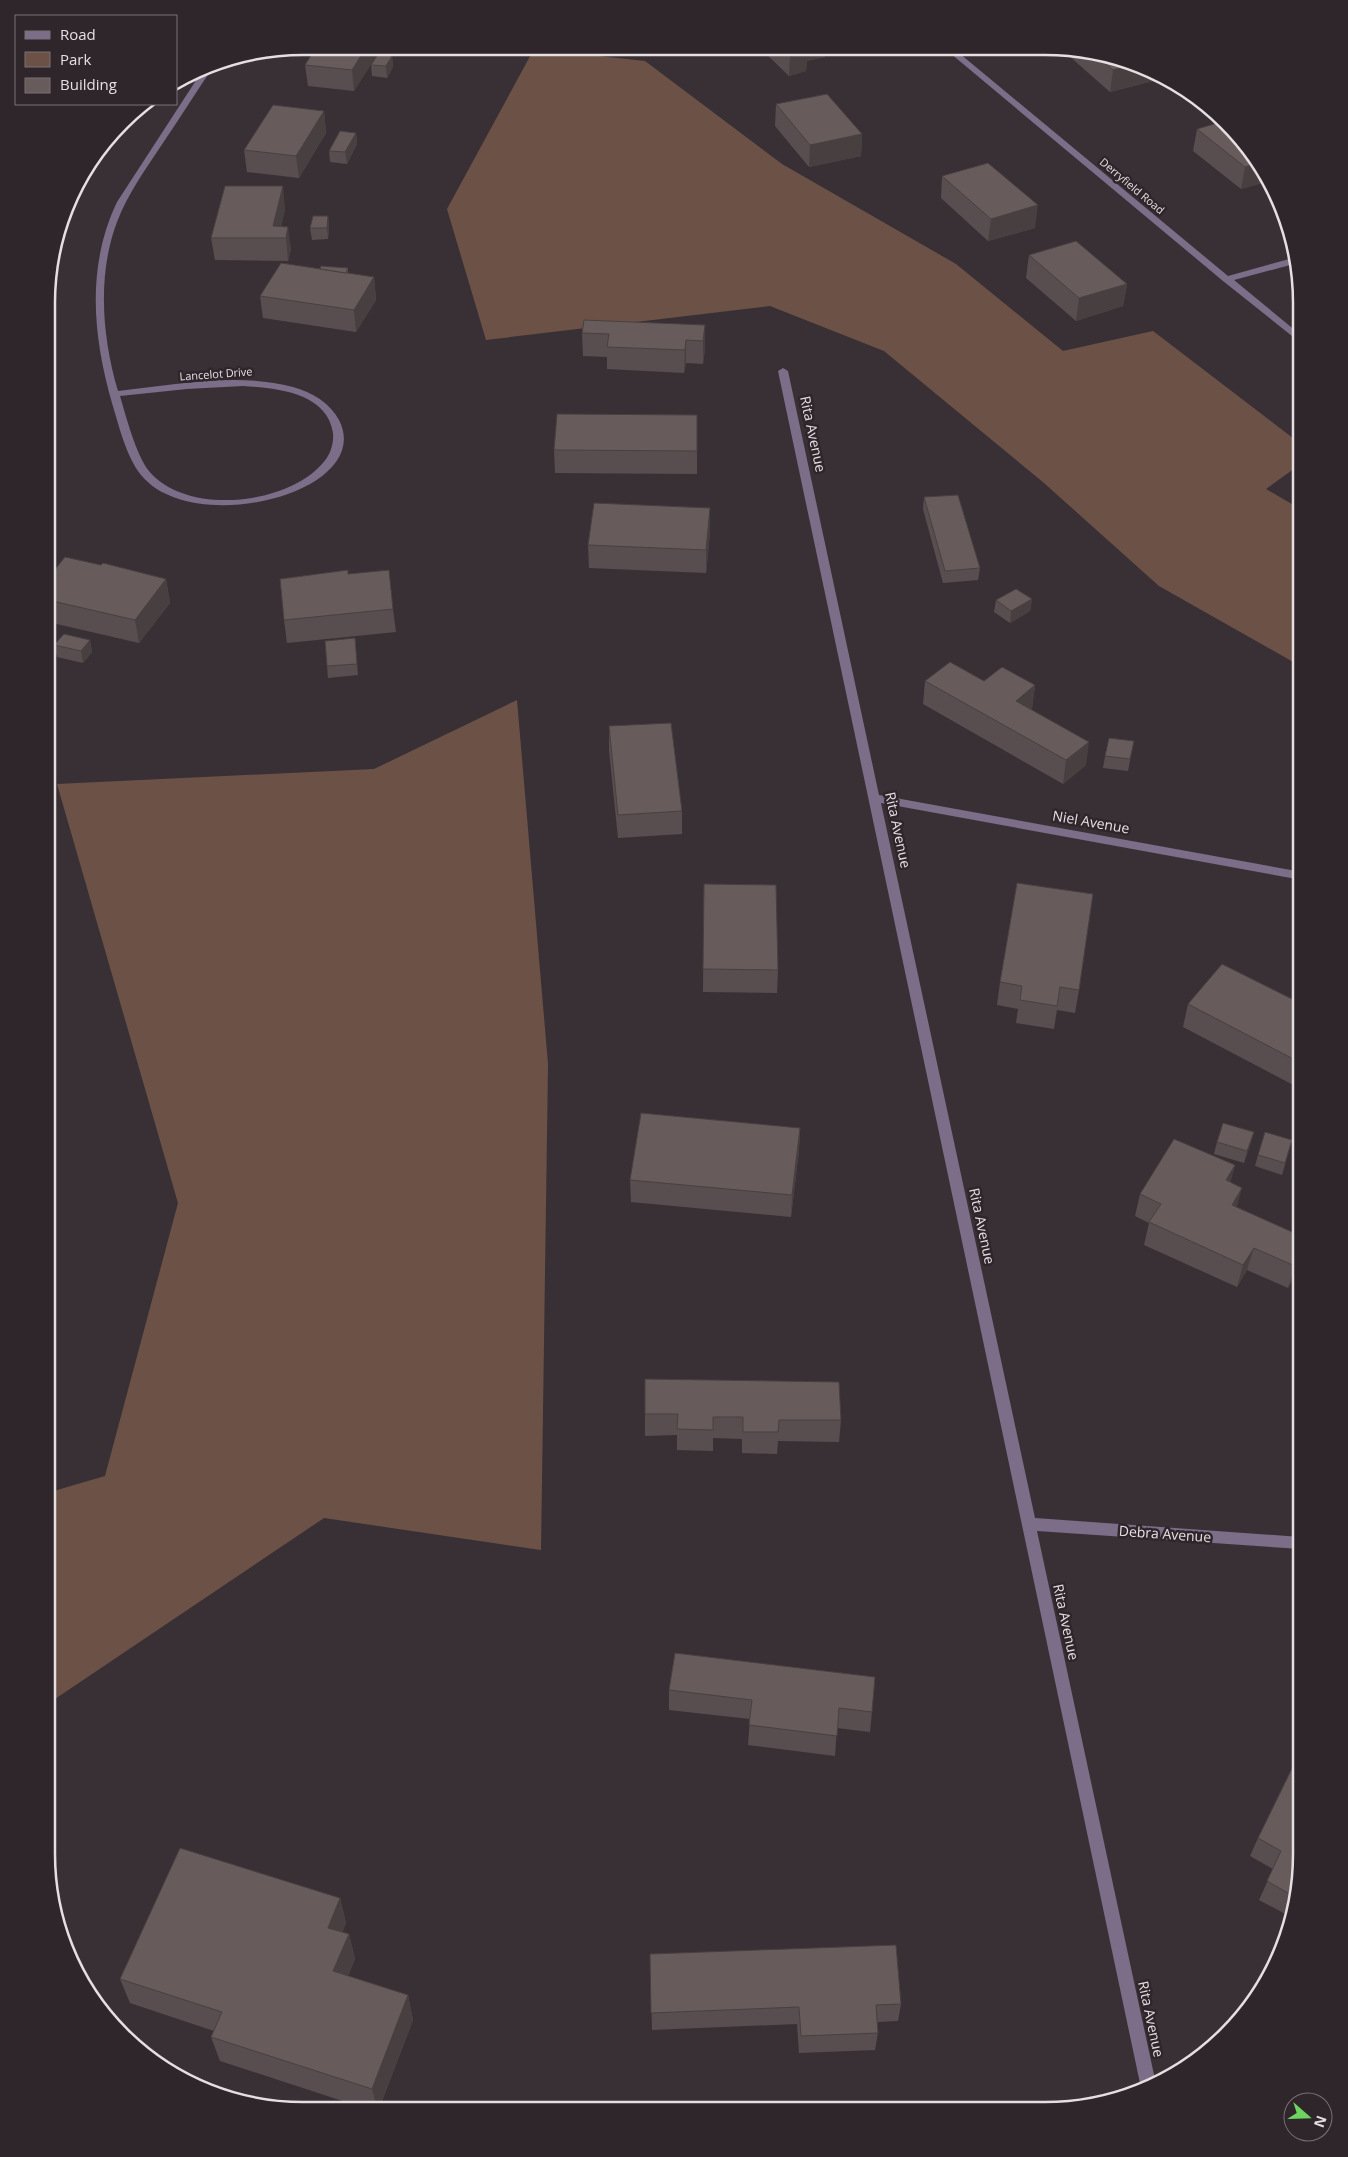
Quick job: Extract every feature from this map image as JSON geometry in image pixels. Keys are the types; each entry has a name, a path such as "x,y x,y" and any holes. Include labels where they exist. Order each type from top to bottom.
{"street":[{"name":"Derryfield Road","path":"956,55 1293,334"},
{"name":"Lancelot Drive","path":"113,394 240,384 279,386 311,397 323,406 338,427 339,439 336,452 328,464 316,476 280,494 237,502 194,499 159,486 147,476 139,464 113,394 102,350 97,297 108,236 117,208 203,76"},
{"path":"1226,279 1289,262"},
{"name":"Rita Avenue","path":"783,371 1147,2080"},
{"name":"Niel Avenue","path":"874,798 1293,874"},
{"name":"Debra Avenue","path":"1028,1524 1293,1542"}],"green space":[{"path":"531,55 590,55 645,61 782,164 956,264 1063,351 1153,331 1293,438 1293,470 1266,489 1293,505 1293,662 1159,586 1044,483 884,351 770,306 486,340 447,209"},
{"path":"517,700 548,1064 541,1550 324,1518 55,1699 55,1491 105,1476 178,1203 57,784 374,769"}],"building":[{"path":"311,55 361,55 352,70 305,65"},
{"path":"377,55 392,56 386,66 371,65"},
{"path":"1104,62 1123,67 1113,70"},
{"path":"827,94 862,134 810,145 776,104"},
{"path":"273,105 324,111 296,156 244,150"},
{"path":"1216,123 1232,139 1251,165 1245,167 1197,129"},
{"path":"340,131 356,133 345,152 329,151"},
{"path":"988,163 1038,205 991,219 942,176"},
{"path":"225,186 283,186 273,226 288,227 286,238 211,238"},
{"path":"313,216 328,216 327,228 310,228"},
{"path":"1076,241 1127,284 1079,298 1029,255"},
{"path":"281,263 374,277 354,310 260,296"},
{"path":"321,266 348,268 346,273 320,269"},
{"path":"584,320 705,325 703,341 686,340 685,350 607,347 609,334 582,333"},
{"path":"557,414 697,415 697,451 554,450"},
{"path":"958,495 980,568 945,571 924,497"},
{"path":"594,503 710,508 706,550 588,545"},
{"path":"65,557 101,565 103,563 166,579 135,620 55,602 55,569"},
{"path":"348,570 348,574 389,570 393,609 284,620 280,579"},
{"path":"1016,589 1032,599 1011,611 996,600"},
{"path":"64,634 90,640 81,651 55,644"},
{"path":"355,638 357,664 327,666 325,641"},
{"path":"950,662 984,681 1002,667 1035,685 1016,701 1089,742 1066,760 925,681"},
{"path":"671,723 682,811 618,815 609,726"},
{"path":"1109,738 1134,741 1130,759 1105,756"},
{"path":"1017,883 1093,894 1079,990 1060,987 1057,1006 1020,1000 1022,986 1000,982"},
{"path":"704,884 776,885 778,970 703,969"},
{"path":"1222,964 1293,1000 1293,1059 1188,1004"},
{"path":"641,1113 800,1128 792,1195 630,1180"},
{"path":"1223,1123 1254,1132 1247,1151 1217,1142"},
{"path":"1265,1132 1292,1140 1285,1163 1258,1155"},
{"path":"1174,1139 1235,1165 1226,1180 1242,1188 1232,1205 1293,1232 1293,1265 1254,1248 1243,1265 1149,1222 1161,1204 1140,1194"},
{"path":"645,1379 839,1382 841,1420 779,1420 778,1432 743,1432 743,1417 713,1417 713,1430 677,1429 678,1414 645,1414"},
{"path":"675,1653 875,1677 872,1712 839,1708 837,1736 749,1725 752,1700 669,1690"},
{"path":"1293,1766 1293,1854 1290,1894 1267,1881 1281,1851 1258,1838"},
{"path":"180,1848 340,1898 328,1928 349,1934 333,1971 408,1995 372,2089 211,2037 222,2012 120,1979"},
{"path":"896,1945 901,2004 876,2005 878,2033 801,2036 799,2007 651,2013 650,1954"}]}
